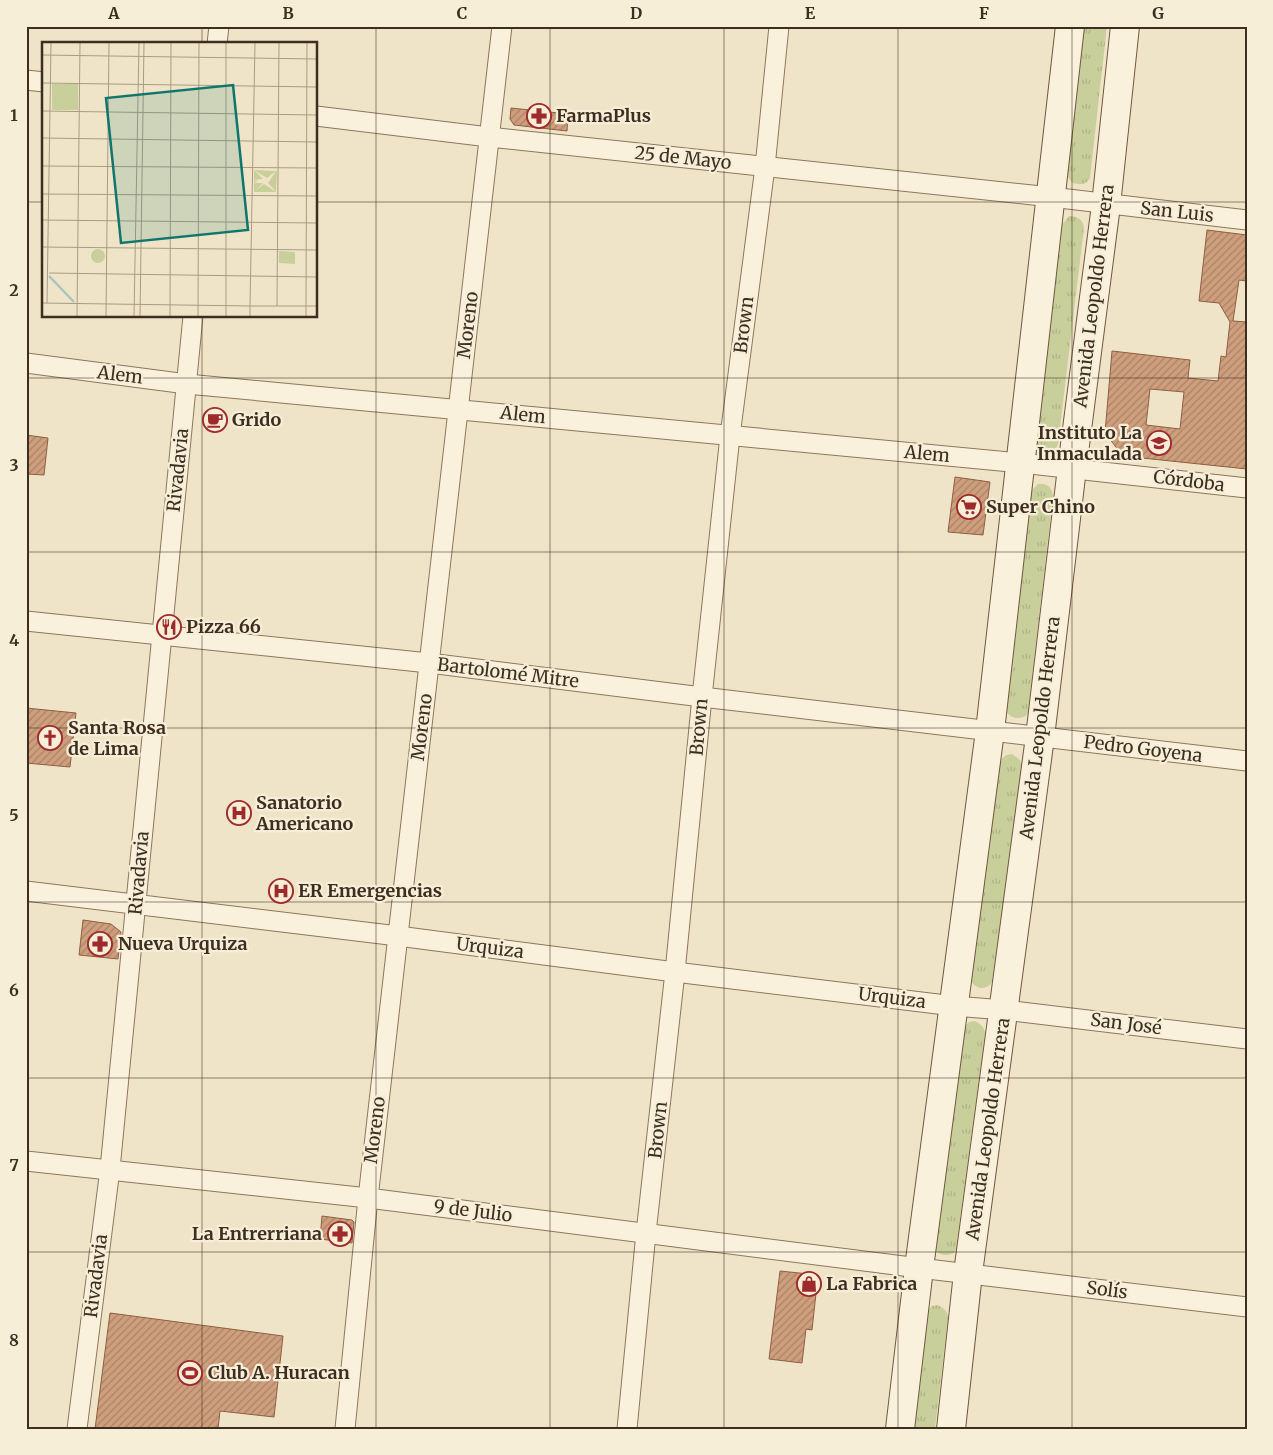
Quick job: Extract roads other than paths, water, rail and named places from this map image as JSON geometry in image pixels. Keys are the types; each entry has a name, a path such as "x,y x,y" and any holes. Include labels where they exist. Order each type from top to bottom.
{"street":[{"path":"218,42 219,26"},
{"name":"Moreno","path":"345,1429 368,1198 502,26"},
{"name":"Brown","path":"627,1429 646,1233 676,972 702,697 730,436 780,26"},
{"path":"900,1429 919,1268 990,730 1070,26"},
{"name":"Avenida Leopoldo Herrera","path":"951,1429 968,1273 1040,737 1106,205 1125,26"},
{"path":"26,80 42,82"},
{"name":"25 de Mayo","path":"318,116 489,137 1051,197"},
{"name":"San Luis","path":"1051,197 1106,205 1247,220"},
{"name":"Rivadavia","path":"77,1429 110,1169 193,318"},
{"name":"Alem","path":"26,363 187,384 1072,468"},
{"name":"Córdoba","path":"1072,468 1247,488"},
{"name":"Bartolomé Mitre","path":"26,620 429,663 990,730"},
{"name":"Pedro Goyena","path":"990,730 1247,761"},
{"name":"Urquiza","path":"26,891 954,1006 1004,1010"},
{"name":"San José","path":"1004,1010 1247,1039"},
{"name":"9 de Julio","path":"26,1161 368,1198 919,1268"},
{"name":"Solís","path":"919,1268 1247,1307"}],"place":[{"name":"FarmaPlus","path":"539,116"},
{"name":"Grido","path":"215,420"},
{"name":"Instituto La Inmaculada","path":"1159,443"},
{"name":"Super Chino","path":"969,507"},
{"name":"Pizza 66","path":"169,627"},
{"name":"Santa Rosa de Lima","path":"50,738"},
{"name":"Sanatorio Americano","path":"239,813"},
{"name":"ER Emergencias","path":"281,891"},
{"name":"Nueva Urquiza","path":"100,944"},
{"name":"La Entrerriana","path":"340,1234"},
{"name":"La Fabrica","path":"809,1284"},
{"name":"Club A. Huracan","path":"190,1373"}]}
